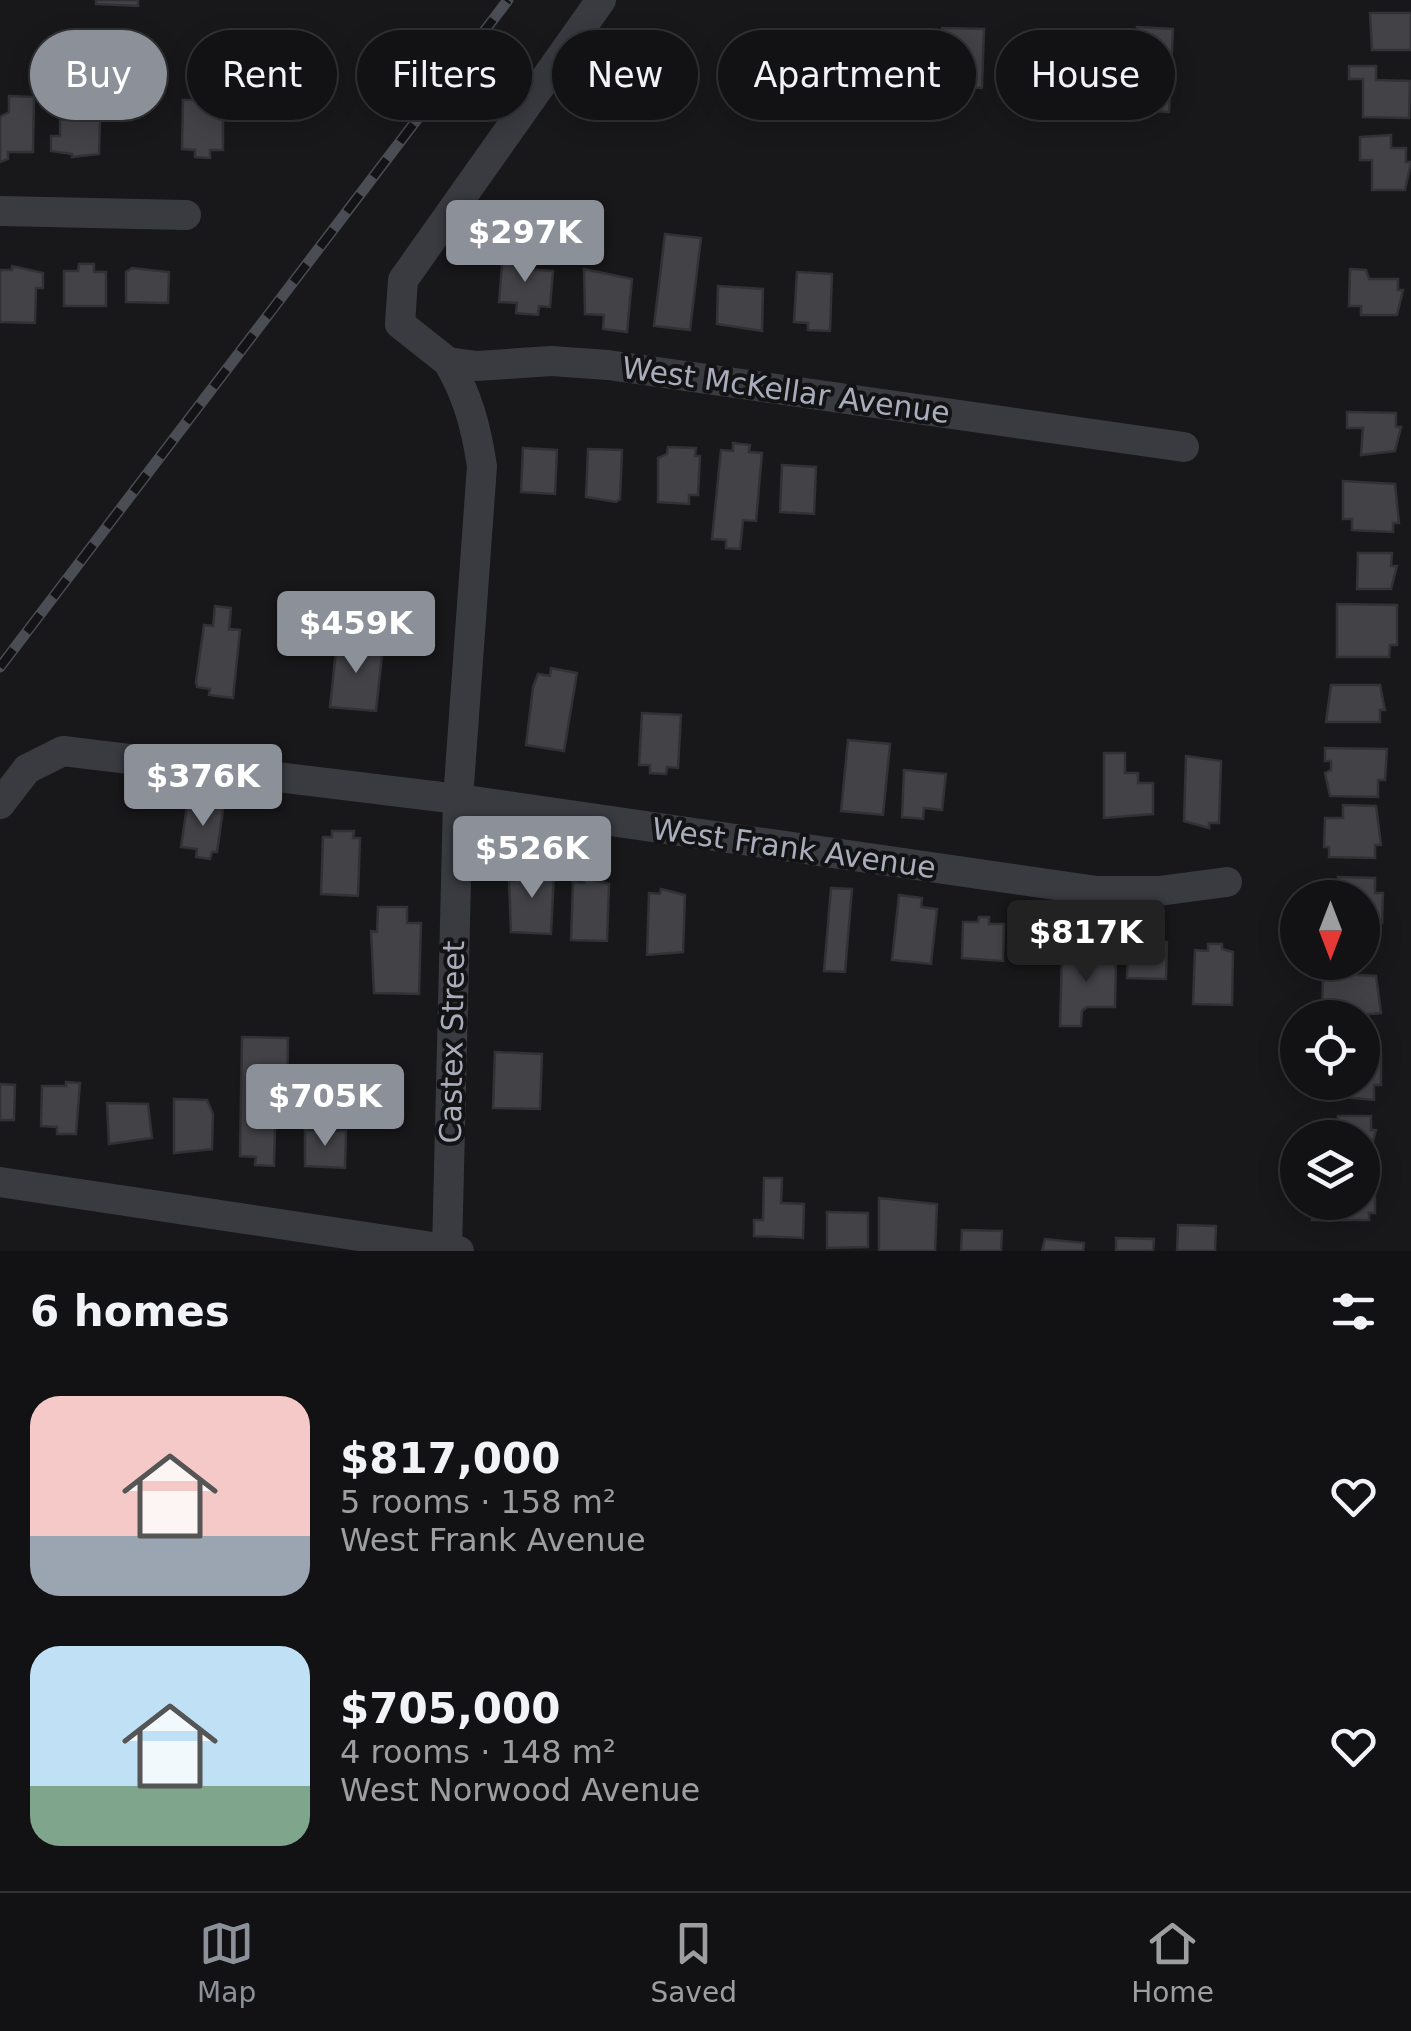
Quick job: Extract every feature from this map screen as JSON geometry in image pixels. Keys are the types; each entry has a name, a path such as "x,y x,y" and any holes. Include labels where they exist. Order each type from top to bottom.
{"street":[{"path":"448,362 400,324 402,280 600,0"},
{"path":"0,210 186,215"},
{"name":"West McKellar Avenue","path":"448,362 476,366 551,361 608,364 1184,447"},
{"name":"Castex Street","path":"448,362 476,423 482,466 458,800 451,1250"},
{"name":"West Frank Avenue","path":"0,804 27,769 63,751 458,800 1097,891 1159,892 1228,882"},
{"path":"0,1182 451,1250"}],"building":[{"path":"96,0 138,0 138,6 96,4"},
{"path":"1370,13 1411,13 1411,50 1372,50"},
{"path":"1137,27 1173,29 1173,30"},
{"path":"984,29 982,88 976,88 976,30 942,30"},
{"path":"1349,66 1376,66 1376,80 1410,81 1409,118 1363,117 1363,79 1349,79"},
{"path":"9,96 30,97 33,152 8,152 8,159 0,162 0,117 9,112"},
{"path":"183,100 187,100 187,120 223,120 223,150 210,150 210,158 195,157 195,150 182,149"},
{"path":"60,120 100,120 99,154 72,157 51,151 51,136 60,136"},
{"path":"1391,135 1391,148 1406,148 1406,162 1411,162 1405,190 1372,190 1372,160 1360,160 1360,137"},
{"path":"665,234 701,238 690,330 654,326"},
{"path":"503,253 525,255 523,269 553,271 550,307 539,306 538,315 516,313 517,303 499,302"},
{"path":"79,264 94,264 94,272 106,272 106,306 64,306 64,271 78,271"},
{"path":"12,266 43,273 43,288 36,288 35,323 0,322 0,270 12,270"},
{"path":"132,268 169,272 168,303 126,302 126,272"},
{"path":"584,269 632,279 627,332 603,329 604,315 585,314"},
{"path":"1350,269 1366,270 1369,279 1398,279 1398,290 1403,290 1397,315 1361,315 1361,306 1349,306"},
{"path":"797,272 832,274 830,331 808,330 808,323 794,322"},
{"path":"718,286 763,289 762,331 717,324"},
{"path":"1347,412 1396,413 1396,427 1401,427 1395,451 1361,455 1363,428 1347,428"},
{"path":"733,443 750,445 749,452 762,453 756,521 743,520 740,549 726,548 726,540 712,539 721,450 733,451"},
{"path":"668,447 696,448 695,456 700,456 698,495 689,495 689,504 658,502 658,458 667,454"},
{"path":"523,448 557,450 555,494 521,492"},
{"path":"588,449 622,450 620,499 616,502 586,497"},
{"path":"782,465 816,467 814,514 780,512"},
{"path":"1343,481 1395,484 1399,523 1393,523 1393,532 1352,530 1352,519 1343,519"},
{"path":"1358,553 1392,553 1391,566 1397,566 1391,589 1357,589"},
{"path":"1337,604 1397,605 1397,645 1390,645 1389,657 1337,657"},
{"path":"215,606 231,608 229,629 240,630 233,698 209,695 210,689 197,687 196,682 204,625 213,626"},
{"path":"337,641 383,646 376,711 330,707"},
{"path":"551,668 577,673 564,751 526,745 533,687 538,674 550,676"},
{"path":"1331,685 1380,685 1385,710 1380,710 1380,722 1326,722"},
{"path":"642,713 681,715 678,768 667,767 666,774 650,773 650,765 639,765"},
{"path":"848,740 890,744 883,815 841,811"},
{"path":"1325,748 1387,749 1385,780 1378,780 1378,797 1330,796 1325,773 1331,770 1331,761 1325,761"},
{"path":"1104,753 1125,753 1125,773 1138,773 1138,783 1153,783 1153,814 1104,818"},
{"path":"1186,756 1221,761 1219,823 1209,823 1209,828 1184,821"},
{"path":"904,770 946,774 942,810 924,808 923,819 902,817"},
{"path":"205,800 224,803 217,852 212,852 210,859 196,857 197,849 181,847 187,806 203,809"},
{"path":"1343,805 1376,806 1381,845 1375,845 1375,858 1329,857 1329,847 1324,847 1325,818 1343,818"},
{"path":"332,831 354,831 353,838 360,838 358,896 321,894 323,837 332,837"},
{"path":"527,865 548,866 548,873 554,873 551,934 511,932 509,881 514,881 514,871 526,872"},
{"path":"1338,877 1375,878 1375,880"},
{"path":"584,878 609,884 607,941 571,940 573,882 584,883"},
{"path":"831,888 852,889 845,972 824,971"},
{"path":"661,889 685,895 683,952 647,955 649,893 660,894"},
{"path":"1380,893 1383,893 1380,923"},
{"path":"899,895 922,898 921,907 937,909 931,964 892,960"},
{"path":"378,907 407,907 407,923 421,923 419,994 374,993 371,931 377,932"},
{"path":"979,917 989,917 989,924 1004,924 1003,961 962,958 963,922 978,922"},
{"path":"1142,938 1167,942 1166,979 1127,978 1128,941 1142,942"},
{"path":"1208,944 1222,944 1222,949 1233,952 1232,1005 1193,1004 1195,950 1208,951"},
{"path":"1074,948 1116,959 1115,1007 1087,1007 1082,1011 1081,1026 1060,1026 1062,955 1074,953"},
{"path":"1323,980 1377,980 1379,1000 1322,1000"},
{"path":"242,1037 288,1038 287,1093 276,1092 274,1166 255,1165 256,1157 240,1156"},
{"path":"495,1052 542,1054 540,1109 493,1108"},
{"path":"66,1082 80,1083 76,1134 57,1134 57,1127 41,1126 42,1086 66,1086"},
{"path":"0,1084 15,1085 14,1120 0,1120"},
{"path":"174,1099 207,1100 213,1114 212,1149 174,1153"},
{"path":"107,1103 148,1104 152,1138 109,1144"},
{"path":"1338,1116 1371,1116 1371,1120 1338,1120"},
{"path":"305,1130 346,1131 345,1168 305,1166"},
{"path":"764,1178 782,1178 781,1203 804,1204 803,1238 754,1236 754,1220 763,1220"},
{"path":"879,1198 937,1204 935,1251 879,1251"},
{"path":"827,1212 868,1213 868,1247 827,1248"},
{"path":"1178,1225 1216,1226 1215,1251 1177,1251"},
{"path":"962,1230 1002,1231 1001,1251 961,1251"},
{"path":"1116,1238 1154,1239 1153,1251 1116,1251"},
{"path":"1045,1239 1084,1243 1083,1251 1042,1251"}],"railway":[{"path":"0,667 508,0"}]}
